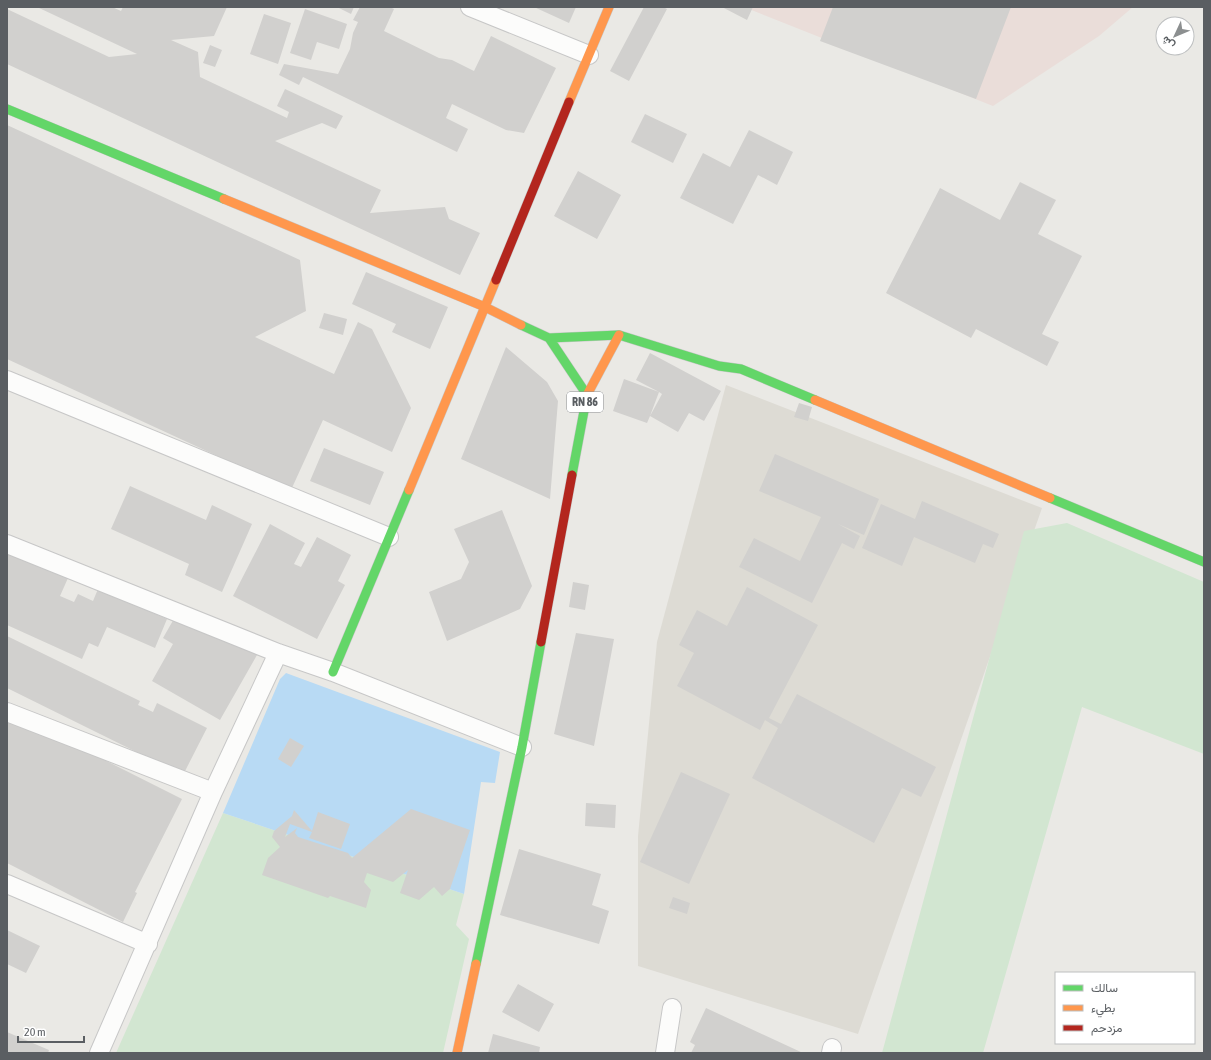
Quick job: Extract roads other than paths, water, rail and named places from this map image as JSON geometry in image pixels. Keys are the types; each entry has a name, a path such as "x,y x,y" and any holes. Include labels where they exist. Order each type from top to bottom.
{"street":[{"path":"470,7 589,55"},
{"path":"333,672 609,7"},
{"path":"7,109 485,307 549,338 619,335 719,366 741,369 1204,562"},
{"path":"587,395 619,335"},
{"name":"RN 86","path":"457,1053 522,747 587,395 549,338"},
{"path":"7,380 389,537"},
{"path":"7,544 278,653 333,672 522,747"},
{"path":"100,1053 213,792 278,653"},
{"path":"7,712 213,792"},
{"path":"7,884 148,944"},
{"path":"665,1053 672,1008"}],"water":[{"path":"286,673 500,752 495,783 481,782 464,894 223,813 280,679"}]}
